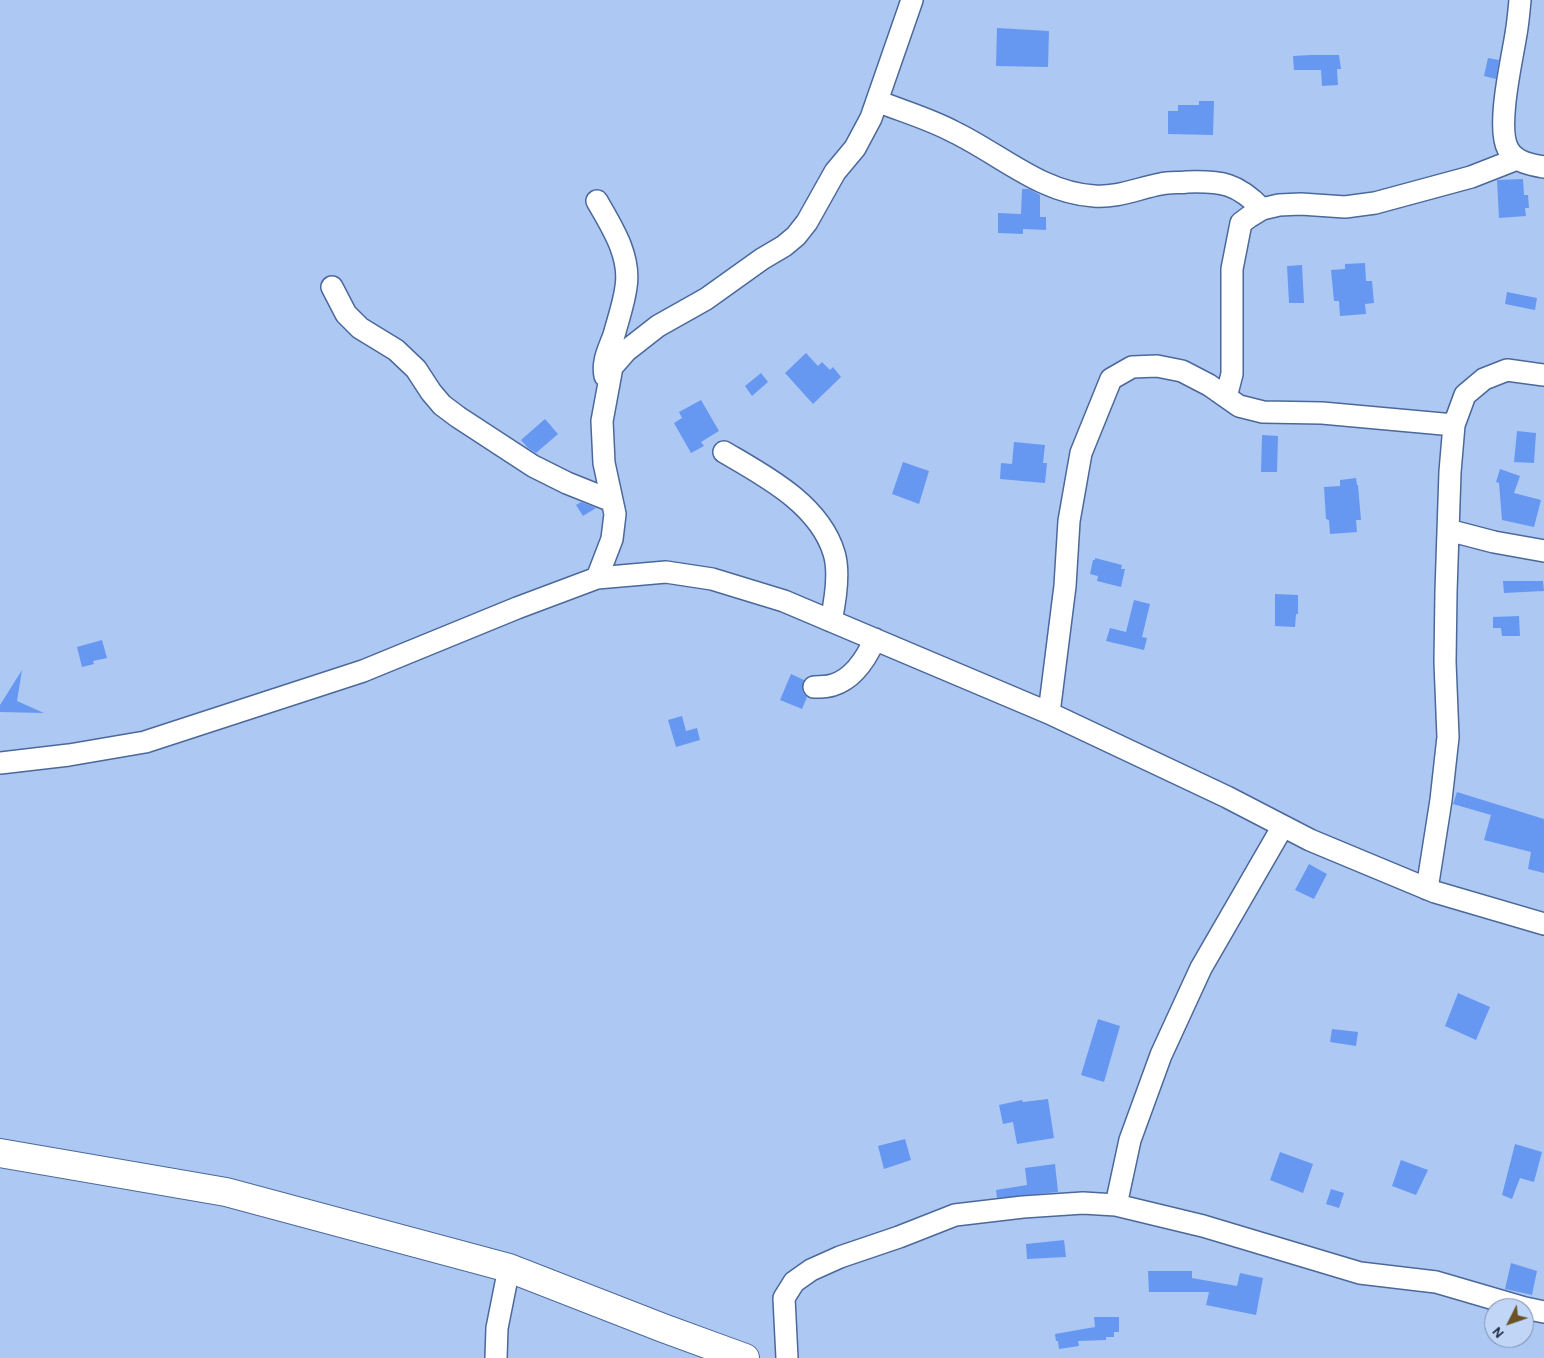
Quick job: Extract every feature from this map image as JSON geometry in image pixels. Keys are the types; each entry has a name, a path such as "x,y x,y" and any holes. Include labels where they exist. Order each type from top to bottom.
{"highway":[{"path":"0,1153 226,1192 509,1268 745,1358"}],"street":[{"path":"596,578 612,539 615,514 604,463 602,421 612,367 626,351 658,326 706,299 796,236 807,222 835,172 855,148 871,118 912,0"},
{"path":"1520,0 1506,93 1504,135 1508,149 1517,159 1531,166 1544,167"},
{"path":"876,101 954,132 1044,184 1095,196 1134,191 1162,183 1224,183 1240,190 1262,208"},
{"path":"1226,397 1232,374 1232,269 1241,223 1262,208 1301,204 1345,207 1374,203 1471,177 1517,159"},
{"path":"597,201 617,236 626,263 627,286 605,357 603,370 608,388"},
{"path":"332,287 346,314 360,328 396,350 416,369 442,405 533,466 567,483 612,501"},
{"path":"1049,712 1065,586 1069,521 1081,453 1111,379 1132,367 1157,366 1182,372 1210,385 1239,406 1264,412 1322,413 1454,425"},
{"path":"1426,889 1442,800 1448,736 1445,662 1450,472 1454,425 1465,395 1484,379 1507,370 1544,375"},
{"path":"724,452 779,485 805,507 825,534 834,554 835,562 836,599 831,621"},
{"path":"1448,530 1494,542 1544,551"},
{"path":"0,763 69,755 145,742 363,671 596,578 666,572 712,580 784,601 1049,712 1164,766 1310,840 1426,889 1544,924"},
{"path":"814,687 834,685 844,680 870,651 875,639"},
{"path":"1116,1205 1130,1140 1161,1056 1201,968 1284,826"},
{"path":"787,1358 784,1298 794,1282 811,1270 840,1257 955,1215 1023,1206 1082,1203 1116,1205 1202,1226 1360,1274 1436,1282 1544,1312"},
{"path":"496,1358 500,1309 509,1268"}],"building":[{"path":"997,28 1049,31 1048,67 996,66"},
{"path":"1339,55 1341,69 1337,69 1338,85 1322,86 1321,70 1294,70 1293,56"},
{"path":"1488,58 1499,60 1496,79 1484,76"},
{"path":"1199,101 1214,101 1213,135 1168,134 1168,111 1178,111 1178,105 1199,105"},
{"path":"1523,179 1524,195 1528,195 1529,208 1525,208 1526,216 1499,218 1497,180"},
{"path":"1022,189 1029,189 1040,195 1040,217 1046,217 1046,230 1023,229 1023,234 998,233 998,213 1021,214"},
{"path":"1365,263 1366,281 1372,281 1374,303 1365,304 1366,314 1340,316 1339,301 1334,301 1331,270 1345,269 1345,264"},
{"path":"1302,265 1304,303 1289,303 1287,266"},
{"path":"1507,292 1537,298 1535,310 1505,304"},
{"path":"806,353 818,366 822,362 830,370 833,367 841,377 813,404 785,373"},
{"path":"761,373 768,382 752,396 745,386"},
{"path":"701,400 719,431 701,442 704,446 691,453 674,423 682,418 679,412"},
{"path":"545,419 558,434 536,453 521,440"},
{"path":"1517,431 1536,433 1534,463 1514,462"},
{"path":"1262,435 1278,436 1277,472 1261,472"},
{"path":"1014,442 1045,445 1043,463 1047,463 1045,483 1000,479 1001,463 1012,464"},
{"path":"903,462 929,471 919,504 892,494"},
{"path":"1500,469 1520,476 1514,493 1541,500 1534,527 1502,520 1499,483 1496,482"},
{"path":"1356,478 1361,520 1356,520 1357,532 1330,534 1329,520 1326,519 1324,487 1340,486 1340,480"},
{"path":"581,502 596,508 583,516 576,505"},
{"path":"1095,558 1122,565 1121,569 1125,569 1121,587 1097,581 1098,576 1090,574"},
{"path":"1503,581 1543,581 1544,591 1504,593"},
{"path":"1275,594 1298,595 1298,614 1296,614 1295,627 1275,626"},
{"path":"1134,600 1150,604 1142,637 1147,638 1144,650 1106,641 1110,628 1126,632"},
{"path":"1519,616 1520,636 1502,636 1501,628 1493,628 1493,617"},
{"path":"102,640 107,658 93,661 94,664 82,667 77,647"},
{"path":"22,670 17,701 44,713 0,712 0,705"},
{"path":"791,674 804,680 802,688 803,693 807,697 802,709 780,700"},
{"path":"682,716 686,731 697,728 700,740 676,747 668,720"},
{"path":"1457,792 1544,819 1544,873 1528,869 1531,852 1484,840 1491,815 1453,804"},
{"path":"1309,864 1327,874 1314,899 1295,890"},
{"path":"1458,993 1490,1007 1476,1040 1445,1026"},
{"path":"1098,1019 1120,1026 1104,1082 1081,1075"},
{"path":"1332,1029 1358,1032 1356,1046 1330,1042"},
{"path":"1048,1099 1054,1138 1017,1144 1013,1122 1003,1124 999,1105 1022,1100 1023,1102"},
{"path":"905,1139 911,1160 884,1169 878,1146"},
{"path":"1515,1144 1542,1152 1534,1182 1520,1178 1512,1199 1502,1195"},
{"path":"1280,1152 1313,1164 1303,1193 1270,1180"},
{"path":"1401,1160 1428,1170 1416,1195 1392,1186"},
{"path":"1055,1164 1058,1192 997,1198 996,1190 1027,1185 1025,1168"},
{"path":"1331,1189 1344,1193 1339,1208 1326,1204"},
{"path":"1064,1240 1066,1257 1027,1259 1026,1244"},
{"path":"1511,1263 1537,1271 1532,1295 1505,1289"},
{"path":"1148,1271 1192,1271 1192,1278 1237,1286 1240,1273 1263,1278 1256,1315 1206,1305 1209,1292 1149,1292"},
{"path":"1094,1317 1119,1317 1119,1332 1114,1332 1114,1337 1106,1337 1106,1340 1078,1341 1079,1346 1059,1349 1055,1334 1095,1327"}]}
